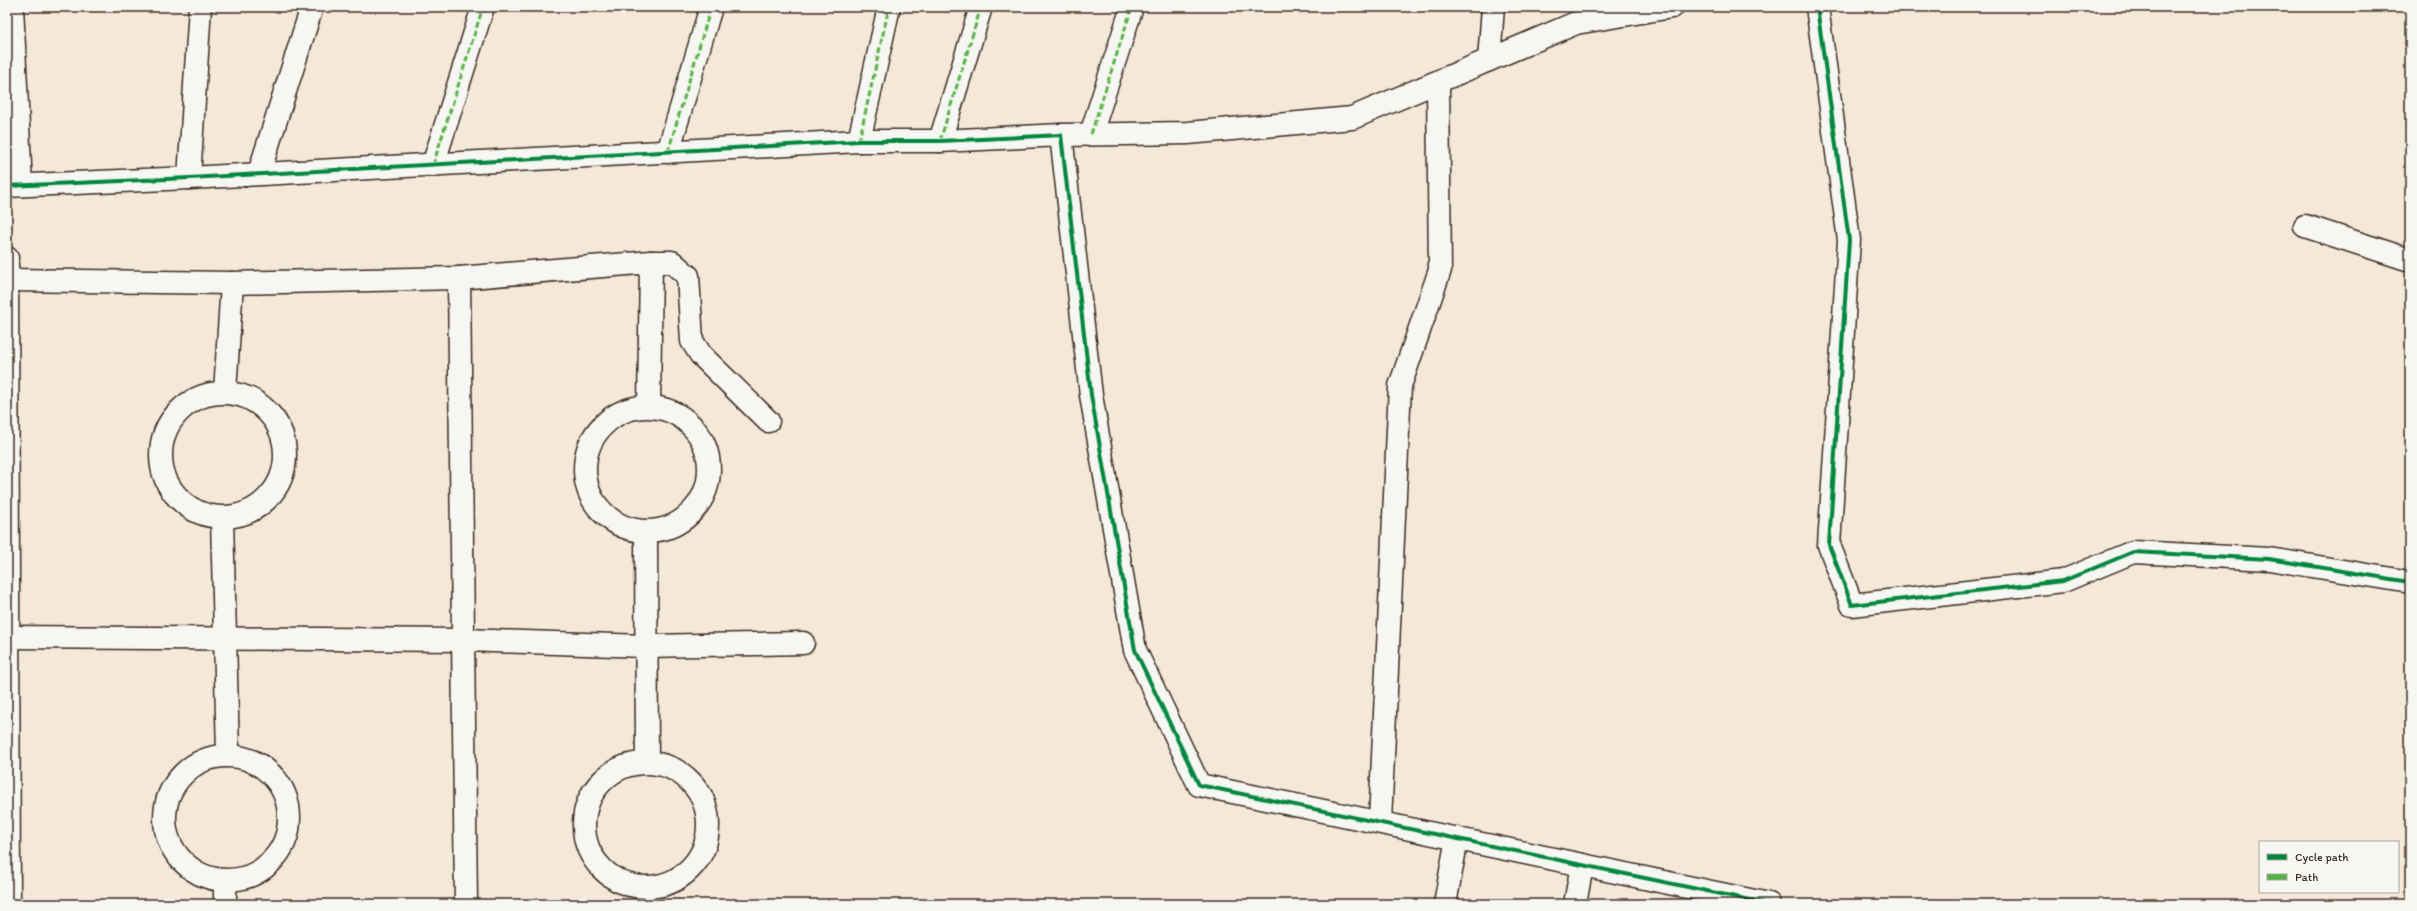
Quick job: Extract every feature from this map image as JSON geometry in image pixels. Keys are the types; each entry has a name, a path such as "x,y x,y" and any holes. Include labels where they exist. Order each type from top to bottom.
{"street":[{"path":"12,7 14,185 189,178 859,141 940,141 1091,134 1188,134 1352,118 1576,23 1672,7"},
{"path":"189,178 200,7"},
{"path":"259,173 312,7"},
{"path":"433,165 483,7"},
{"path":"668,152 711,7"},
{"path":"859,141 889,7"},
{"path":"940,141 981,7"},
{"path":"1091,134 1132,7"},
{"path":"1489,60 1493,7"},
{"path":"1817,7 1849,240 1829,545 1852,605 2063,581 2133,552 2268,559 2410,582"},
{"path":"1380,822 1400,386 1440,270 1438,82"},
{"path":"1061,135 1091,396 1135,650 1199,785 1769,904"},
{"path":"2306,226 2410,260"},
{"path":"7,258 7,685 9,904"},
{"path":"8,280 232,283 459,278 651,262 672,262 688,276 692,341 702,355 768,421"},
{"path":"649,406 651,262"},
{"path":"459,278 466,904"},
{"path":"225,392 232,283"},
{"path":"225,392 246,397 265,408 278,425 286,445 285,467 277,488 262,504 243,515 222,518 202,515 185,505 172,491 163,474 160,454 164,434 173,417 188,404 205,395 225,392"},
{"path":"649,406 668,410 686,419 699,434 707,451 711,471 707,490 697,507 683,521 665,530 646,532 625,528 606,517 592,500 585,479 586,457 594,437 608,420 627,410 649,406"},
{"path":"222,518 227,639 228,755"},
{"path":"646,532 645,646 647,762"},
{"path":"7,637 463,640 645,646 803,643"},
{"path":"228,755 248,759 265,768 278,782 287,800 289,820 286,839 277,857 262,870 245,879 225,881 204,877 185,866 171,849 164,828 164,821 165,806 173,786 187,769 206,759 228,755"},
{"path":"647,762 666,765 684,774 698,789 706,806 708,826 705,846 696,863 681,877 644,896 604,872 590,855 583,835 584,813 592,792 606,776 625,765 647,762"},
{"path":"1445,904 1457,838"},
{"path":"1575,904 1582,865"},
{"path":"225,881 225,904"}],"marked path":[{"path":"433,165 483,7"},
{"path":"668,152 711,7"},
{"path":"859,141 889,7"},
{"path":"940,141 981,7"},
{"path":"1091,134 1132,7"}],"cycle path":[{"path":"1817,7 1849,240 1829,545 1852,605 2063,581 2133,552 2269,559 2410,582"},
{"path":"7,186 189,178 859,141 940,141 1061,135 1091,395 1135,650 1199,785 1769,904"}]}
